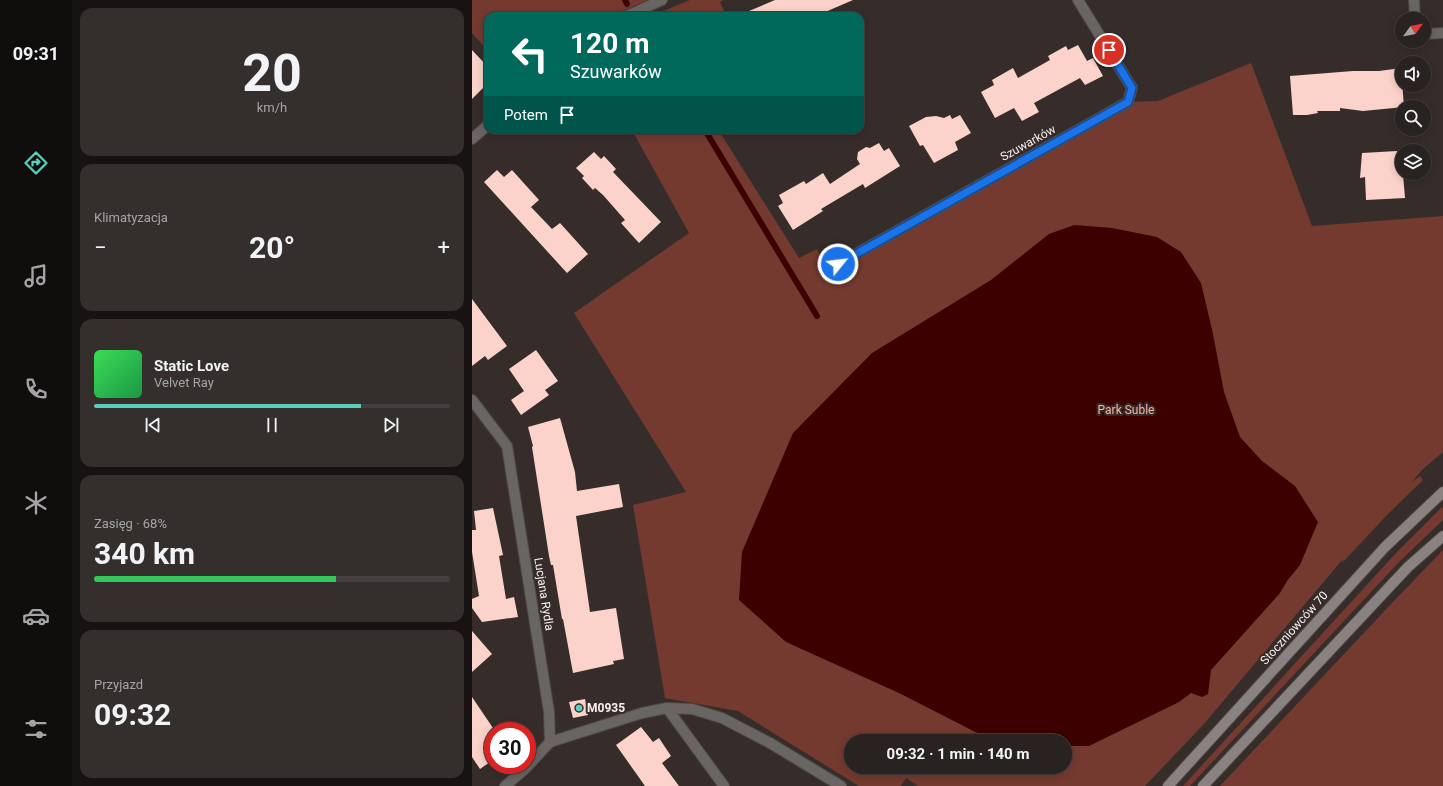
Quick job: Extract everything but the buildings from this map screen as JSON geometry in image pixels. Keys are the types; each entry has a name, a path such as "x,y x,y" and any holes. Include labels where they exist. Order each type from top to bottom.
{"street":[{"path":"636,12 662,0"},
{"name":"Szuwarków","path":"838,264 1128,102 1132,88 1078,0"},
{"path":"1414,0 1415,12"},
{"path":"1431,34 1443,33"},
{"path":"472,139 484,128"},
{"name":"Lucjana Rydla","path":"472,400 507,446 549,712 550,742"},
{"name":"Stoczniowców 70","path":"1168,786 1385,548 1443,492"},
{"path":"1203,786 1408,567 1443,536"},
{"path":"667,708 724,786"},
{"path":"505,786 525,769 550,742 642,713 667,708 692,709 722,718 770,743 841,786"}],"green space":[{"path":"472,0 647,0 621,12 484,12 484,46 472,33"},
{"path":"690,0 723,0 720,2 725,12 661,12"},
{"name":"Park Suble","path":"1251,63 1312,226 1443,216 1443,452 1423,469 1411,483 1420,476 1423,480 1389,513 1342,563 1343,559 1203,725 1145,786 918,786 906,778 901,786 859,786 738,711 665,698 633,505 686,492 574,313 689,233 634,134 721,134 799,258 817,249 829,271 1128,102 1158,101"},
{"path":"1442,507 1443,520 1400,561 1190,786 1183,786 1396,553"},
{"path":"1443,550 1443,786 1220,786 1392,603"}],"shaded area":[{"path":"1074,225 1112,228 1157,237 1181,252 1201,283 1213,334 1224,392 1240,437 1262,461 1295,486 1318,522 1300,565 1287,581 1280,593 1211,670 1208,694 1202,697 1191,693 1179,702 1089,746 1072,746 1072,734 979,734 899,693 786,642 739,600 742,552 793,433 872,353 991,280 1049,234"}],"waterway":[{"path":"625,0 627,4"},
{"path":"707,134 817,316"}],"place":[{"name":"M0935","path":"579,708"}],"route":[{"path":"838,264 1128,102 1132,88 1109,50"}]}
